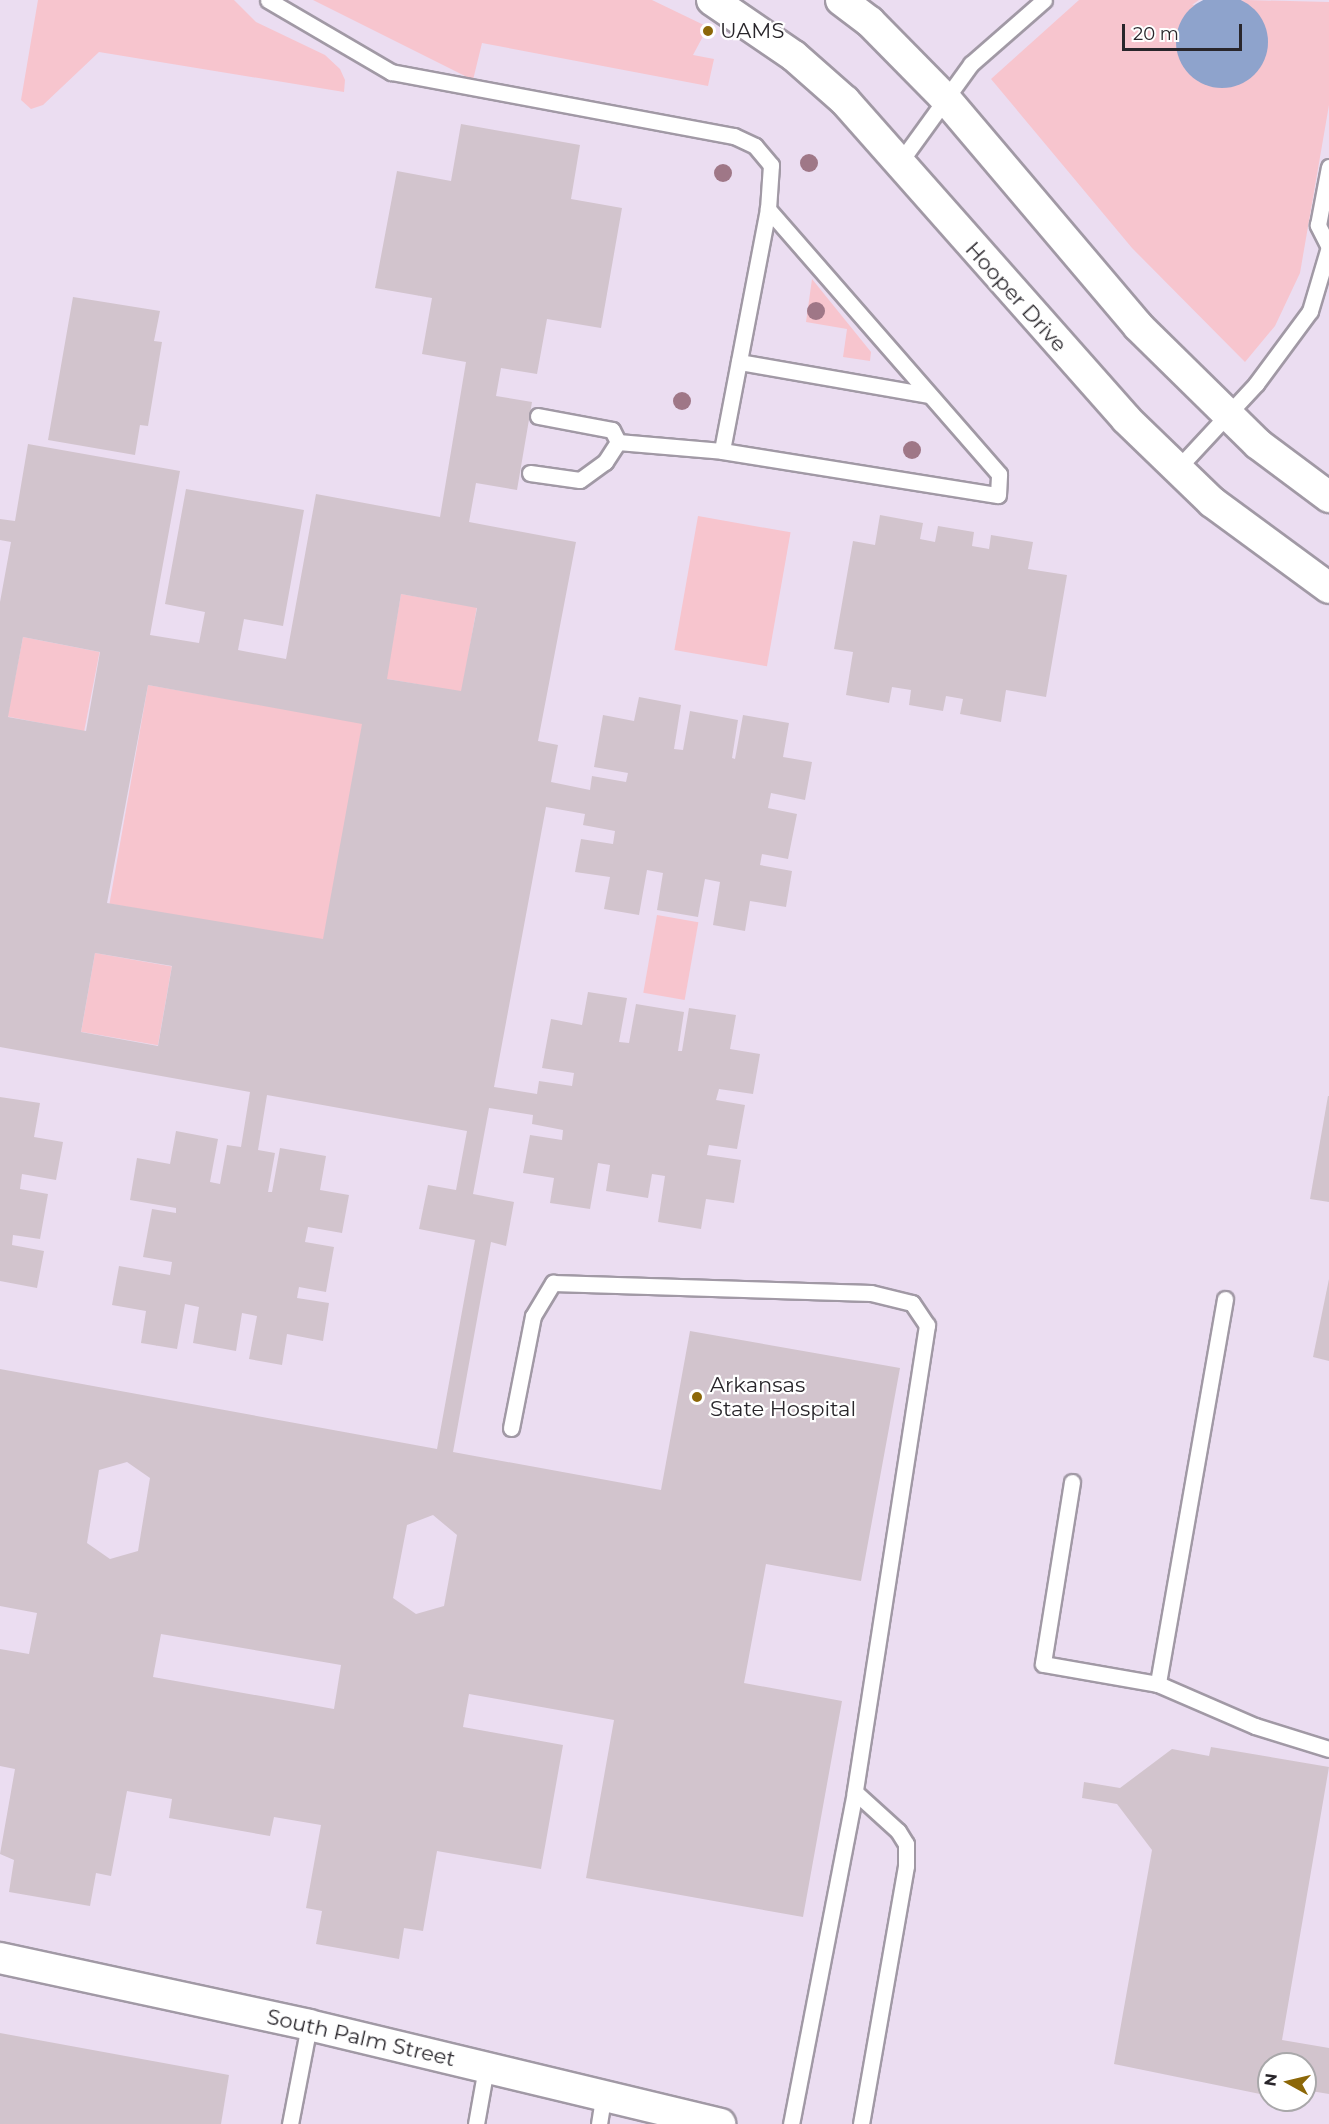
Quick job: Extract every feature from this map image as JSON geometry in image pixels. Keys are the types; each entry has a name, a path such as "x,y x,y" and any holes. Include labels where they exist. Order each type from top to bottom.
{"street":[{"name":"Hooper Drive","path":"712,0 794,56 845,101 1126,419 1212,502 1329,588"},
{"path":"841,0 870,22 944,97 1138,326 1257,444 1329,497"},
{"name":"South Palm Street","path":"0,1958 309,2025 604,2094 720,2124"}],"lane":[{"path":"268,0 391,72 734,136 754,146 771,165 768,209 722,451"},
{"path":"900,162 944,97 971,64 1044,0"},
{"path":"1178,468 1256,384 1310,311 1329,247 1318,225 1329,167"},
{"path":"618,442 722,451 998,495 999,474 768,209"},
{"path":"739,362 929,395"},
{"path":"538,416 612,430 618,442"},
{"path":"530,473 580,480 605,462 618,442"},
{"path":"511,1428 533,1316 553,1283 871,1293 912,1303 927,1325 855,1792 790,2124"},
{"path":"1158,1683 1225,1299"},
{"path":"1072,1482 1043,1664 1158,1683 1255,1726 1329,1749"},
{"path":"855,1792 898,1831 906,1845 906,1866 861,2124"},
{"path":"290,2124 309,2025"},
{"path":"476,2124 486,2068"},
{"path":"599,2124 604,2094"}],"shaded area":[{"path":"0,0 1329,0 1329,2124 0,2124"},
{"path":"38,0 234,0 256,22 325,55 340,69 345,80 344,92 99,52 43,105 31,109 21,100"},
{"path":"313,0 652,0 708,27 693,55 714,59 708,86 482,43 473,80"},
{"path":"1079,0 1199,0 1192,5 1246,0 1329,2 1329,105 1300,273 1275,326 1245,362 1132,248 991,79"},
{"path":"812,279 871,352 870,361 843,357 847,329 806,322"},
{"path":"698,516 791,532 767,666 674,650"},
{"path":"401,594 477,607 462,692 386,679"},
{"path":"23,637 100,652 84,731 8,717"},
{"path":"148,685 363,723 324,941 109,904"},
{"path":"657,915 698,922 685,1000 643,993"},
{"path":"95,953 172,967 158,1045 81,1032"}],"water":[{"path":"1222,-4 1240,0 1254,10 1264,24 1268,42 1264,60 1254,74 1240,84 1222,88 1204,84 1190,74 1180,60 1176,42 1180,24 1190,10 1204,0"}],"building":[{"path":"461,124 580,145 571,199 622,208 601,328 547,319 537,374 501,368 496,396 532,402 517,490 476,483 469,522 576,542 538,741 558,745 551,782 590,790 592,776 626,782 628,773 594,767 603,715 634,721 639,697 681,705 674,749 683,750 690,711 738,720 732,758 735,759 743,715 789,723 783,757 812,762 805,800 771,793 768,808 797,814 788,859 762,854 760,865 792,871 786,907 750,901 745,931 713,925 720,882 705,879 698,917 657,910 663,873 647,870 639,915 604,909 610,877 575,872 581,839 613,844 615,831 583,825 585,814 546,807 494,1087 537,1094 539,1081 572,1086 574,1073 542,1068 551,1019 582,1025 588,992 627,998 619,1042 629,1043 636,1004 684,1012 678,1051 682,1051 689,1008 736,1015 730,1049 760,1054 753,1094 719,1089 716,1100 745,1105 737,1149 709,1145 707,1155 741,1160 734,1203 706,1199 701,1229 658,1222 665,1176 652,1174 648,1198 606,1191 610,1165 598,1163 590,1209 550,1203 554,1178 523,1173 530,1135 562,1140 563,1130 532,1124 533,1115 489,1108 473,1194 514,1202 506,1246 491,1242 453,1452 661,1490 690,1331 900,1368 861,1581 766,1564 744,1683 842,1701 803,1917 586,1878 614,1720 469,1694 463,1727 563,1745 541,1869 437,1851 423,1931 404,1928 399,1959 316,1944 322,1911 306,1908 321,1825 274,1817 270,1836 169,1818 172,1799 127,1791 111,1876 96,1873 90,1906 9,1892 14,1860 0,1854 15,1769 0,1766 0,1649 29,1654 37,1613 0,1606 0,1369 437,1449 475,1240 419,1229 428,1185 456,1190 467,1131 267,1095 258,1150 275,1153 268,1192 272,1192 280,1148 326,1156 320,1190 349,1195 342,1233 308,1227 305,1242 334,1247 326,1292 299,1287 297,1298 329,1303 323,1341 287,1334 282,1365 249,1359 257,1316 242,1313 236,1351 193,1343 199,1307 185,1304 177,1349 141,1343 146,1311 112,1305 119,1266 170,1275 172,1262 143,1257 152,1209 176,1213 176,1208 130,1200 137,1158 170,1164 176,1131 218,1139 210,1182 220,1184 227,1145 241,1147 250,1092 0,1047 0,602 11,542 0,540 0,519 15,521 28,444 180,471 150,635 199,643 205,612 165,604 186,489 304,510 283,626 244,619 238,650 286,659 316,494 440,517 466,362 422,354 432,298 375,288 397,171 451,181","holes":["401,594 477,608 461,691 387,679","23,637 100,652 86,731 8,717","148,685 362,724 323,939 107,903","95,953 172,966 158,1046 81,1032","127,1462 150,1478 138,1551 110,1559 87,1543 99,1470","433,1515 457,1535 444,1606 416,1614 393,1598 407,1525","161,1634 341,1665 334,1709 153,1677"]},
{"path":"73,297 160,311 154,341 162,342 148,426 140,425 135,455 48,440"},
{"path":"880,515 923,523 920,539 935,542 938,526 974,532 972,546 989,549 991,535 1033,542 1028,569 1067,575 1046,697 1006,690 1001,722 960,714 963,699 946,696 943,711 909,705 911,690 892,687 889,703 846,695 853,652 834,649 853,541 875,545"},
{"path":"1329,1096 1329,1202 1310,1199"},
{"path":"0,1097 40,1103 34,1137 63,1142 56,1180 22,1174 20,1189 48,1194 40,1239 13,1235 12,1245 44,1251 37,1288 0,1281"},
{"path":"1329,1279 1329,1361 1313,1357"},
{"path":"1211,1747 1329,1767 1282,2040 1329,2048 1329,2094 1317,2092 1317,2052 1257,2052 1257,2093 1114,2064 1152,1850 1117,1804 1082,1798 1084,1782 1120,1788 1172,1749 1209,1756"},
{"path":"0,2033 229,2075 221,2124 0,2124"}],"place":[{"name":"UAMS","path":"708,31"},
{"name":"Arkansas State Hospital","path":"697,1397"}]}
